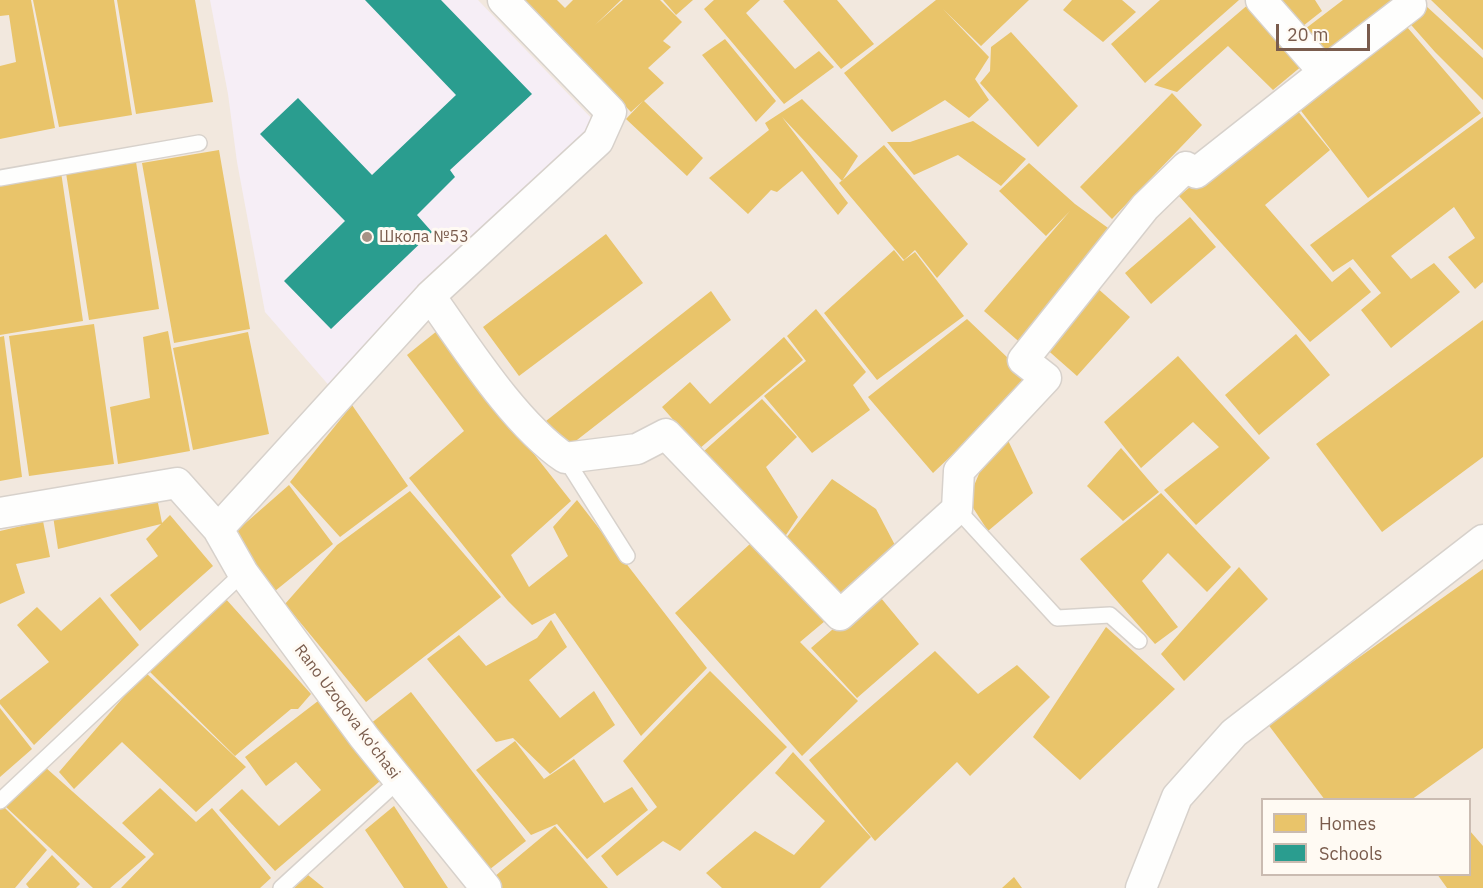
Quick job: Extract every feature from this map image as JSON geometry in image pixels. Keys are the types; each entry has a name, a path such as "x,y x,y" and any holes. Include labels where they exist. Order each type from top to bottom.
{"street":[{"path":"218,529 430,296 598,141 611,111 503,0"},
{"path":"1262,0 1324,72"},
{"path":"430,296 508,401 543,443 565,458 637,449 666,434 840,615 957,509 959,471 1046,378 1023,360 1145,207 1186,167 1196,173 1411,4"},
{"name":"Rano Uzoqova ko'chasi","path":"0,513 177,483 218,529 243,573 399,780 486,888"},
{"path":"1141,888 1177,797 1234,733 1483,540"}],"lane":[{"path":"0,178 199,143"},
{"path":"565,458 627,556"},
{"path":"957,509 1057,618 1110,615 1139,641"},
{"path":"0,801 243,573"},
{"path":"280,888 399,780"}],"shaded area":[{"path":"0,0 1483,0 1483,888 0,888"},
{"name":"Школа №53","path":"210,0 478,0 596,123 332,389 265,312"}],"building: Homes":[{"path":"0,0 31,0 55,128 0,139 0,66 16,62 9,15 0,16"},
{"path":"33,0 114,0 132,115 59,127"},
{"path":"117,0 195,0 213,102 136,114"},
{"path":"521,0 557,0 565,8 573,0 621,0 595,25 623,0 660,0 682,22 663,41 671,47 648,68 664,83 644,101 703,158 687,176 626,119 643,101 631,112"},
{"path":"663,0 693,0 676,15"},
{"path":"714,0 760,0 746,13 795,69 819,51 834,67 784,104 704,9"},
{"path":"837,0 874,44 841,69 783,1"},
{"path":"936,0 1029,0 981,46 943,9 989,57 975,79 989,100 969,118 945,100 892,132 844,73"},
{"path":"1072,0 1122,0 1136,12 1103,42 1063,10"},
{"path":"1160,0 1239,0 1145,83 1111,44"},
{"path":"1281,0 1315,0 1322,11 1303,26"},
{"path":"1343,0 1411,0 1334,62 1305,29"},
{"path":"1431,0 1483,0 1483,50"},
{"path":"1250,3 1303,65 1273,90 1228,46 1177,92 1154,85"},
{"path":"1425,5 1483,58 1483,100 1405,18"},
{"path":"1401,20 1481,113 1368,198 1295,103"},
{"path":"1011,32 1078,106 1038,147 980,83 990,71 991,47"},
{"path":"725,39 776,101 756,122 702,55"},
{"path":"1172,93 1202,125 1112,219 1080,187"},
{"path":"802,99 858,156 842,181 782,117 848,203 838,215 802,171 777,192 771,190 748,214 709,178 769,130 765,123"},
{"path":"1292,104 1330,150 1265,205 1332,282 1350,267 1371,292 1310,342 1179,196"},
{"path":"1483,117 1483,282 1475,289 1448,257 1475,238 1454,207 1391,256 1411,279 1434,263 1460,292 1391,348 1361,310 1381,293 1353,259 1333,272 1310,245"},
{"path":"973,121 1026,159 1001,186 958,155 914,175 887,142 910,142"},
{"path":"884,145 968,244 937,278 915,250 904,260 839,183"},
{"path":"219,150 250,329 174,343 142,163"},
{"path":"136,162 159,309 89,320 66,173"},
{"path":"1029,163 1075,204 1115,233 1024,346 984,311 1070,211 1046,236 999,191"},
{"path":"61,172 83,321 0,335 0,181"},
{"path":"1190,217 1216,247 1151,304 1125,273"},
{"path":"606,234 643,283 519,376 483,327"},
{"path":"894,250 903,261 915,252 964,316 877,380 824,313"},
{"path":"1096,287 1130,317 1077,376 1043,346"},
{"path":"711,291 731,320 568,447 546,421"},
{"path":"816,309 866,372 853,385 870,410 812,453 764,396 806,361 787,336"},
{"path":"967,319 1031,380 933,473 868,397"},
{"path":"1483,320 1483,457 1382,532 1316,444"},
{"path":"94,324 114,464 29,476 9,336"},
{"path":"168,331 190,451 118,464 110,407 150,398 143,337"},
{"path":"437,331 571,501 511,555 529,587 568,556 553,527 577,500 707,668 641,736 555,613 532,625 508,601 409,478 464,431 407,355"},
{"path":"248,332 269,434 193,450 173,348"},
{"path":"1296,334 1330,375 1259,435 1225,395"},
{"path":"4,336 22,477 0,481 0,337"},
{"path":"784,337 803,360 699,449 662,407 690,382 710,404"},
{"path":"1178,356 1270,458 1196,525 1164,490 1219,447 1193,422 1141,468 1104,422"},
{"path":"762,399 797,437 766,467 798,517 782,541 703,452"},
{"path":"352,405 408,486 340,537 290,482"},
{"path":"1005,434 1033,493 988,531 968,500 986,457"},
{"path":"1121,448 1159,492 1123,521 1087,486"},
{"path":"832,479 876,509 896,547 843,599 786,538"},
{"path":"289,485 333,544 275,591 233,534"},
{"path":"410,491 501,597 366,702 285,604 337,545"},
{"path":"156,493 162,523 170,515 213,566 140,631 110,595 158,556 146,539 161,524 58,549 53,516"},
{"path":"1161,493 1231,567 1207,592 1168,553 1142,581 1178,627 1155,644 1080,559"},
{"path":"43,521 50,557 16,564 25,593 0,604 0,531"},
{"path":"751,543 825,621 800,642 858,701 802,756 675,613"},
{"path":"1239,567 1268,599 1184,681 1161,654"},
{"path":"1483,569 1483,748 1414,798 1323,798 1267,723"},
{"path":"876,592 919,644 857,698 811,648"},
{"path":"100,597 139,645 34,745 0,704 0,700 49,662 17,625 37,607 61,631"},
{"path":"225,598 311,694 298,709 291,709 235,756 148,670"},
{"path":"551,620 567,647 529,680 560,718 594,691 615,725 550,774 513,738 496,742 427,659 459,635 486,666 537,638"},
{"path":"1106,627 1175,689 1080,780 1033,737"},
{"path":"935,651 978,694 1017,665 1050,697 970,776 957,762 875,841 809,760"},
{"path":"710,671 787,747 680,851 663,841 617,876 601,856 657,807 623,761"},
{"path":"145,672 246,767 196,812 122,742 74,789 59,772"},
{"path":"411,692 526,841 485,873 370,724"},
{"path":"318,701 380,781 275,871 219,810 242,789 279,826 321,790 296,762 266,786 245,757"},
{"path":"0,708 32,749 0,777"},
{"path":"515,741 544,779 574,759 604,803 632,787 648,810 587,859 557,824 531,835 476,770"},
{"path":"793,752 871,837 820,888 722,888 706,873 755,831 794,855 825,821 775,773"},
{"path":"45,767 146,857 110,888 93,888 6,807"},
{"path":"160,788 196,822 212,808 271,878 260,888 121,888 154,854 122,823"},
{"path":"2,805 47,850 15,888 0,888 0,808"},
{"path":"394,806 448,888 404,888 365,830"},
{"path":"555,826 608,888 493,888 488,882"},
{"path":"1471,832 1483,846 1483,888 1447,888 1438,876 1471,876"},
{"path":"52,855 80,884 76,888 29,888 26,884"},
{"path":"308,875 324,888 294,888"},
{"path":"1014,877 1022,888 1002,888"}],"building: Schools":[{"path":"365,0 441,0 532,94 450,170 455,177 417,215 432,232 331,329 284,281 345,221 260,134 298,98 372,175 456,95"}],"place":[{"name":"Школа №53","path":"367,237"}]}
